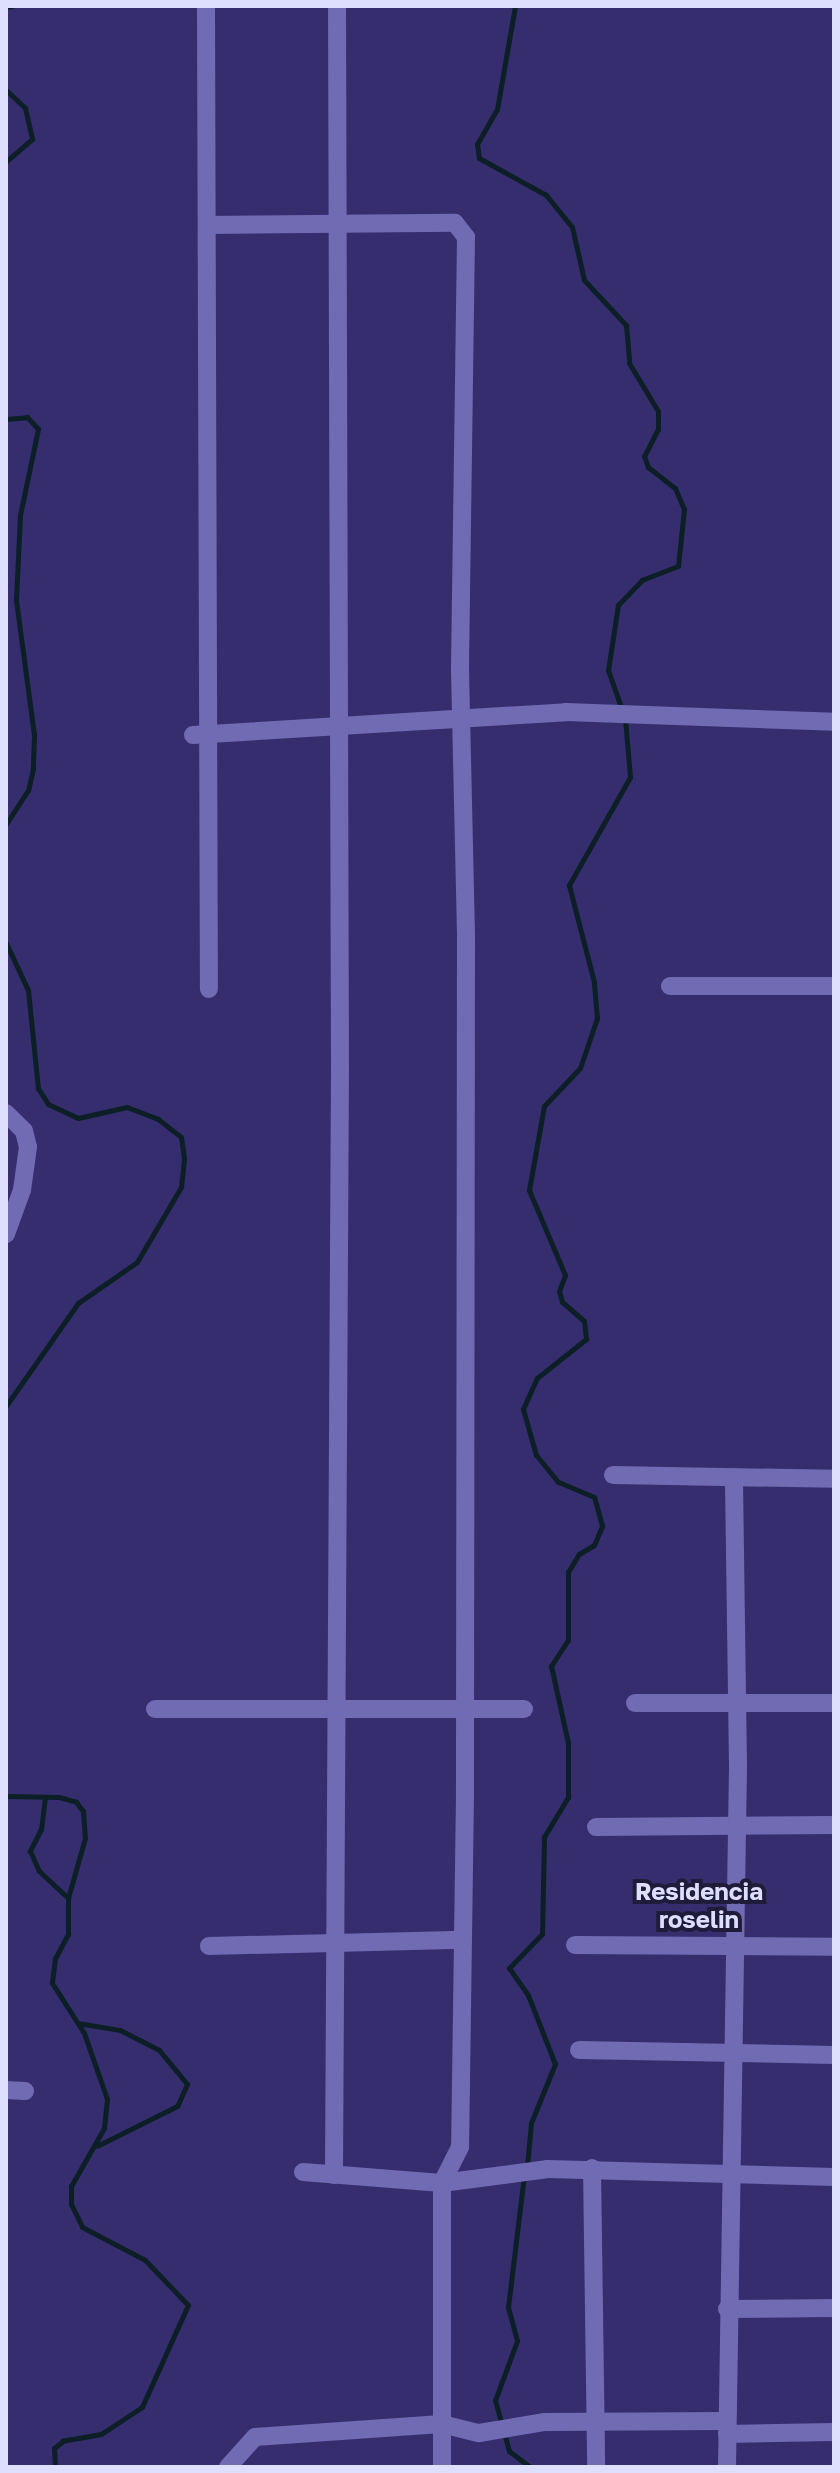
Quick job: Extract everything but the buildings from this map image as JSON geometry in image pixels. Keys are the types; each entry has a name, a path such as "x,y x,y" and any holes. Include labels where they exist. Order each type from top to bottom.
{"street":[{"path":"206,6 207,225 201,734 209,989"},
{"path":"334,2175 339,726 337,6"},
{"path":"207,225 455,223 466,237 461,718 466,935 463,1940 460,2147 442,2183 442,2467"},
{"path":"201,734 566,712 834,722"},
{"path":"670,986 834,986"},
{"path":"6,1113 24,1131 28,1147 22,1190 7,1228"},
{"path":"613,1475 834,1479"},
{"path":"727,2467 728,2178 737,1703 734,1477"},
{"path":"635,1703 834,1703"},
{"path":"155,1709 524,1709"},
{"path":"596,1827 834,1825"},
{"path":"209,1946 463,1940"},
{"path":"575,1945 834,1947"},
{"path":"579,2050 834,2055"},
{"path":"592,2168 596,2467"},
{"path":"303,2172 442,2183 493,2173 592,2168 728,2178 834,2177"},
{"path":"727,2309 834,2308"},
{"path":"228,2467 255,2437 442,2424 479,2433 545,2422 834,2432"}],"waterway":[{"path":"6,7 12,6"},
{"path":"515,6 497,109 477,144 479,158 546,195 572,227 584,280 626,325 629,363 658,411 658,429 644,456 648,467 675,488 684,509 678,566 642,580 618,605 608,670 622,710"},
{"path":"6,90 25,108 32,139 6,162"},
{"path":"6,419 27,417 38,429 20,515 16,600 34,735 33,769 28,790 6,824"},
{"path":"527,2166 531,2123 555,2064 528,1995 509,1968 542,1934 544,1837 568,1797 568,1743 551,1666 568,1640 568,1572 579,1554 594,1545 602,1526 594,1497 558,1482 536,1455 523,1409 537,1378 586,1339 584,1321 562,1302 559,1291 565,1275 529,1190 544,1106 580,1068 597,1018 594,982 569,885 630,777 625,719"},
{"path":"6,943 28,990 38,1088 48,1104 78,1118 127,1107 158,1119 181,1137 184,1159 181,1187 137,1262 78,1303 6,1406"},
{"path":"6,1796 59,1797 76,1802 83,1811 85,1838 68,1898 68,1934 55,1958 52,1983 84,2033 107,2099 104,2128 71,2186 71,2204 82,2227 145,2260 188,2305 142,2407 101,2434 63,2441 54,2448 55,2467"},
{"path":"45,1797 41,1829 30,1851 39,1871 68,1898"},
{"path":"78,2023 120,2030 159,2050 187,2084 177,2106 97,2146"},
{"path":"524,2175 508,2307 517,2341 495,2400 509,2451 530,2467"}],"district":[{"name":"Residencia roselin","path":"699,1905"}]}
